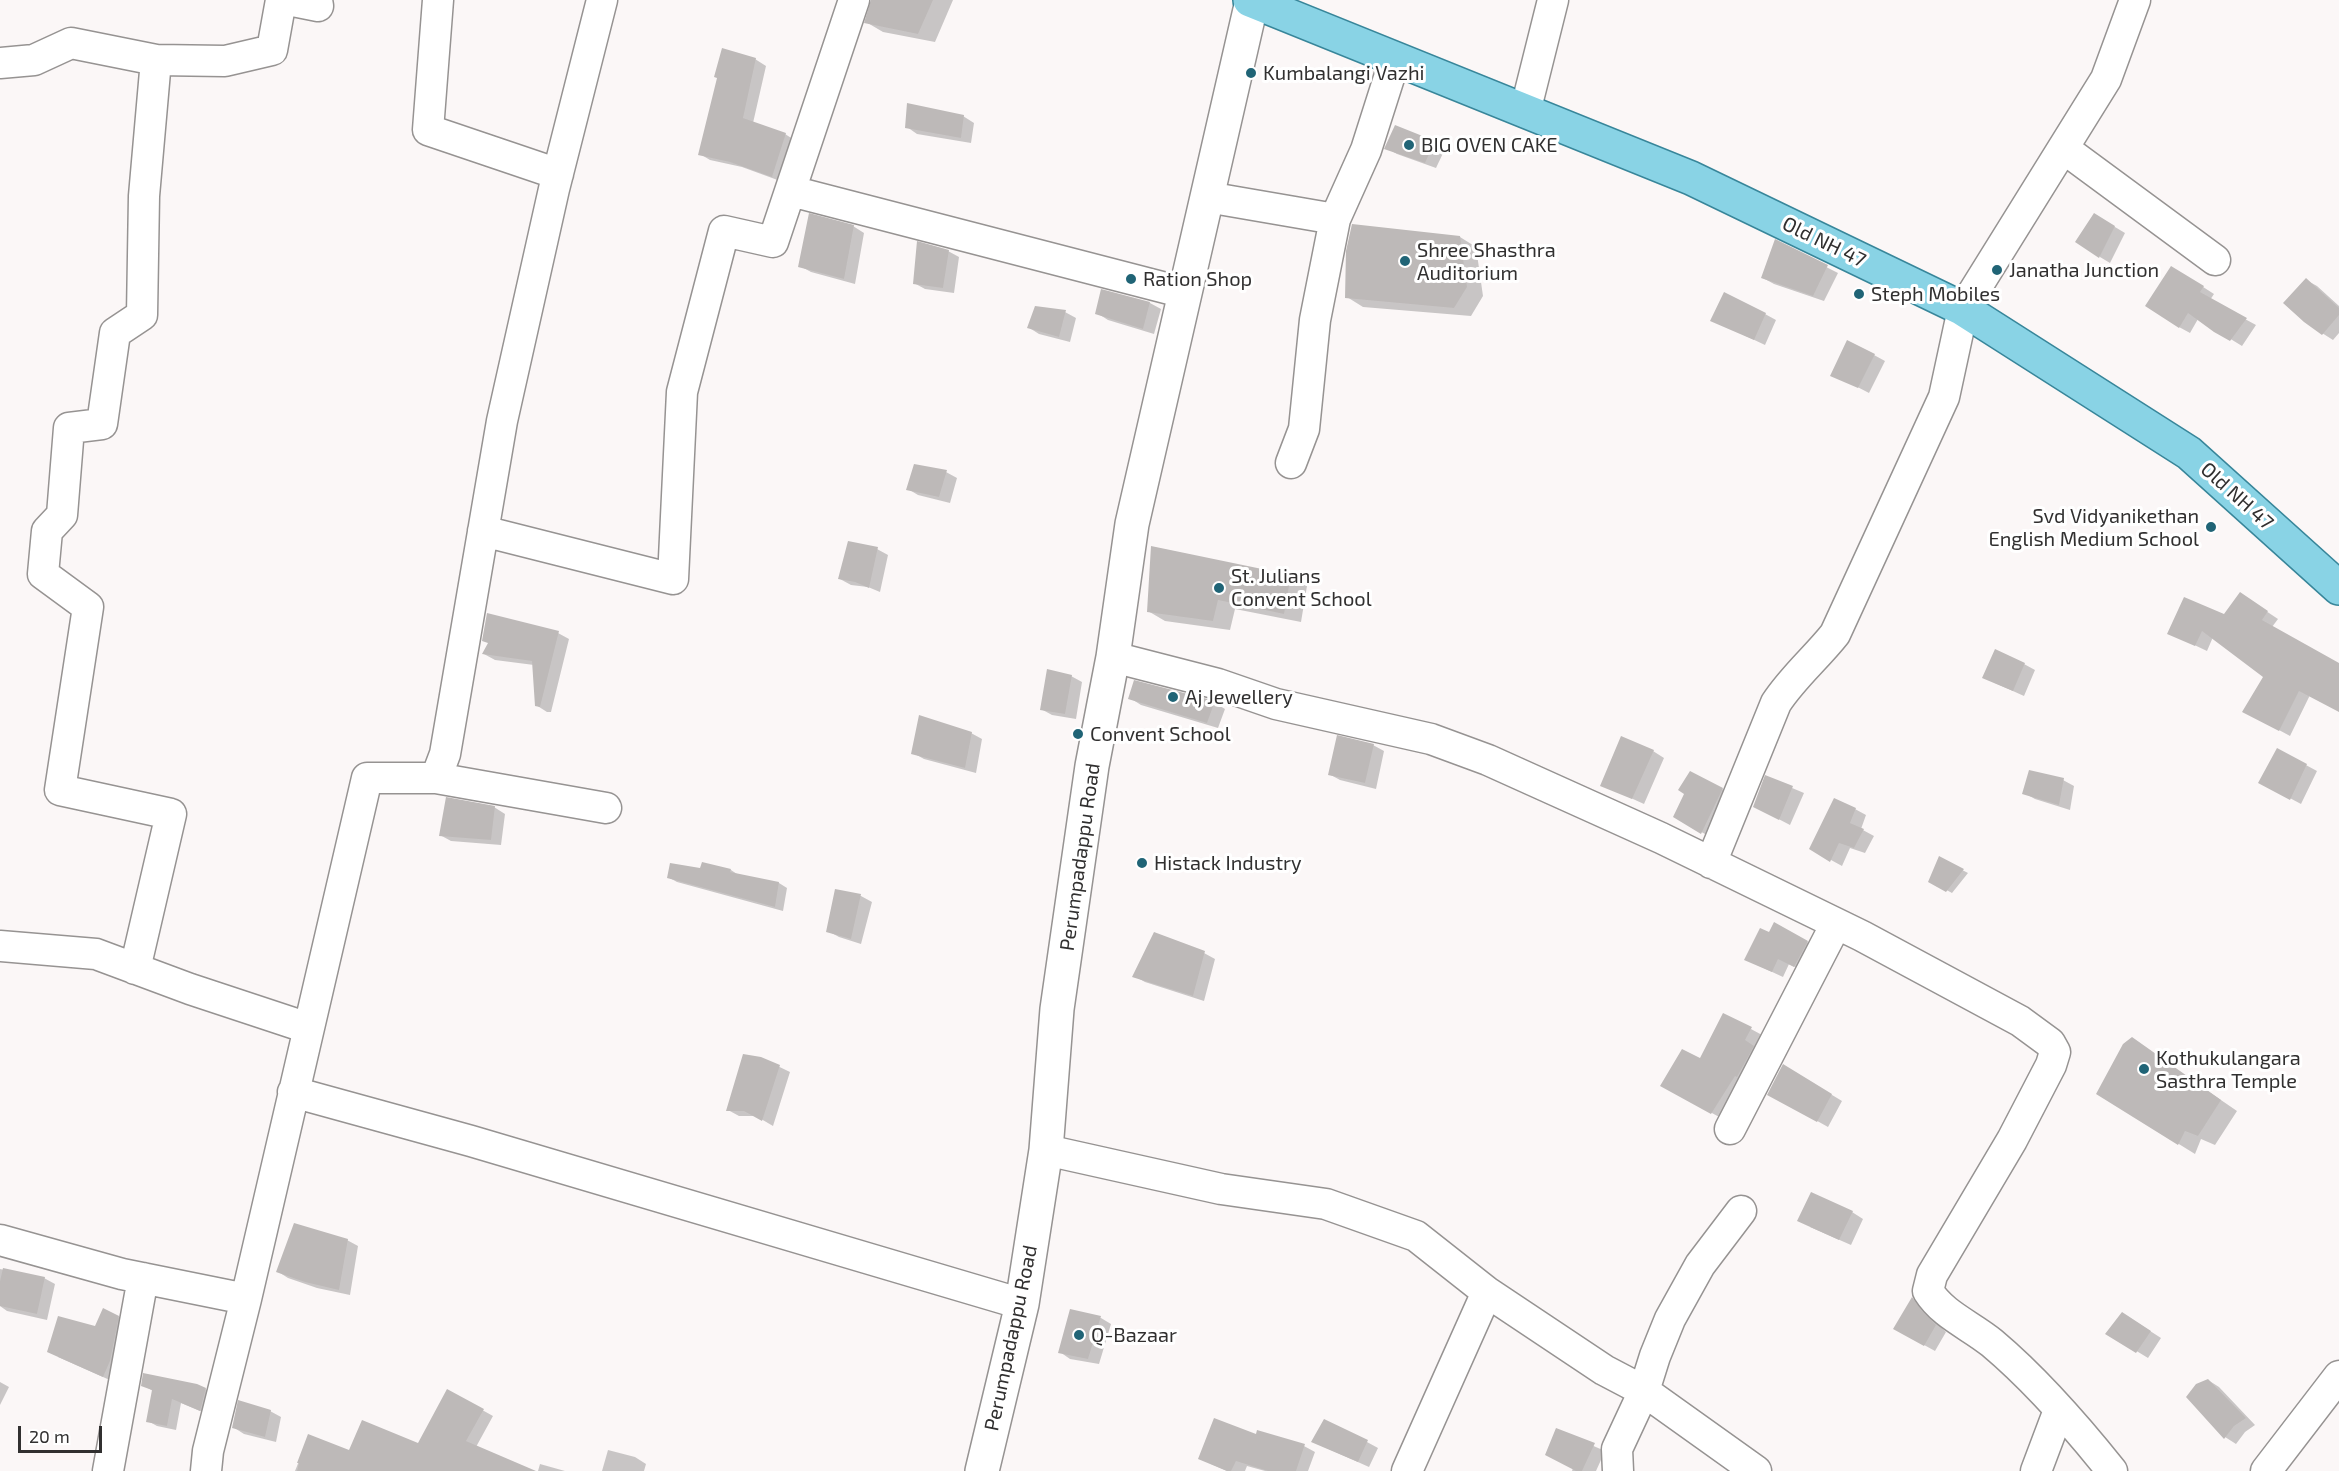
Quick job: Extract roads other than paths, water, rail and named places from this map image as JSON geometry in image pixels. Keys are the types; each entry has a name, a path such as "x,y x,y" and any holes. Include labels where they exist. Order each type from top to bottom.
{"main road":[{"name":"Old NH 47","path":"1251,1 1691,178 1964,309 2189,453 2339,588"},
{"name":"Perumpadappu Road","path":"982,1471 1022,1304 1046,1150 1057,1009 1092,766 1113,657 1132,524 1251,1"}],"street":[{"path":"0,63 34,60 71,43 156,60 225,61 272,50 281,0"},
{"path":"288,0 318,6 317,0"},
{"path":"438,0 429,130 558,174"},
{"path":"436,778 445,754 502,421 558,174 602,0"},
{"path":"483,531 672,579 682,392 724,231 773,242 854,0"},
{"path":"1525,112 1553,0"},
{"path":"1711,863 1776,704 1790,682 1817,656 1835,634 1944,397 1964,309 2106,79 2135,0"},
{"path":"1291,463 1304,429 1315,320 1335,219 1366,150 1395,59"},
{"path":"135,969 171,814 60,790 88,607 43,574 47,531 62,515 69,428 102,424 115,333 142,315 144,196 156,60"},
{"path":"2063,148 2215,260"},
{"path":"791,191 1185,292"},
{"path":"1207,197 1335,219"},
{"path":"1113,657 1218,684 1276,704 1431,739 1488,760 1711,863 1836,924 2020,1021 2050,1043 2055,1052 2051,1065 2012,1140 1932,1275 1928,1291 1936,1304 1991,1342 2036,1383 2112,1471"},
{"path":"206,1471 208,1451 246,1299 367,778 436,778 606,808"},
{"path":"1730,1129 1836,924"},
{"path":"0,946 96,954 308,1028"},
{"path":"294,1092 471,1141 1022,1304"},
{"path":"1046,1150 1221,1189 1326,1204 1416,1236 1487,1292 1604,1370 1644,1391 1756,1471"},
{"path":"1618,1471 1617,1449 1644,1391 1670,1319 1700,1264 1741,1211"},
{"path":"0,1240 143,1278 246,1299"},
{"path":"108,1471 143,1278"},
{"path":"1407,1471 1487,1292"},
{"path":"2266,1471 2339,1376"},
{"path":"2036,1471 2060,1410"}],"place":[{"name":"Kumbalangi Vazhi","path":"1251,73"},
{"name":"BIG OVEN CAKE","path":"1409,145"},
{"name":"Shree Shasthra Auditorium","path":"1405,261"},
{"name":"Janatha Junction","path":"1997,270"},
{"name":"Ration Shop","path":"1131,279"},
{"name":"Steph Mobiles","path":"1859,294"},
{"name":"Svd Vidyanikethan English Medium School","path":"2211,527"},
{"name":"St. Julians Convent School","path":"1219,588"},
{"name":"Aj Jewellery","path":"1173,697"},
{"name":"Convent School","path":"1078,734"},
{"name":"Histack Industry","path":"1142,863"},
{"name":"Kothukulangara Sasthra Temple","path":"2144,1069"},
{"name":"Q-Bazaar","path":"1079,1335"}]}
